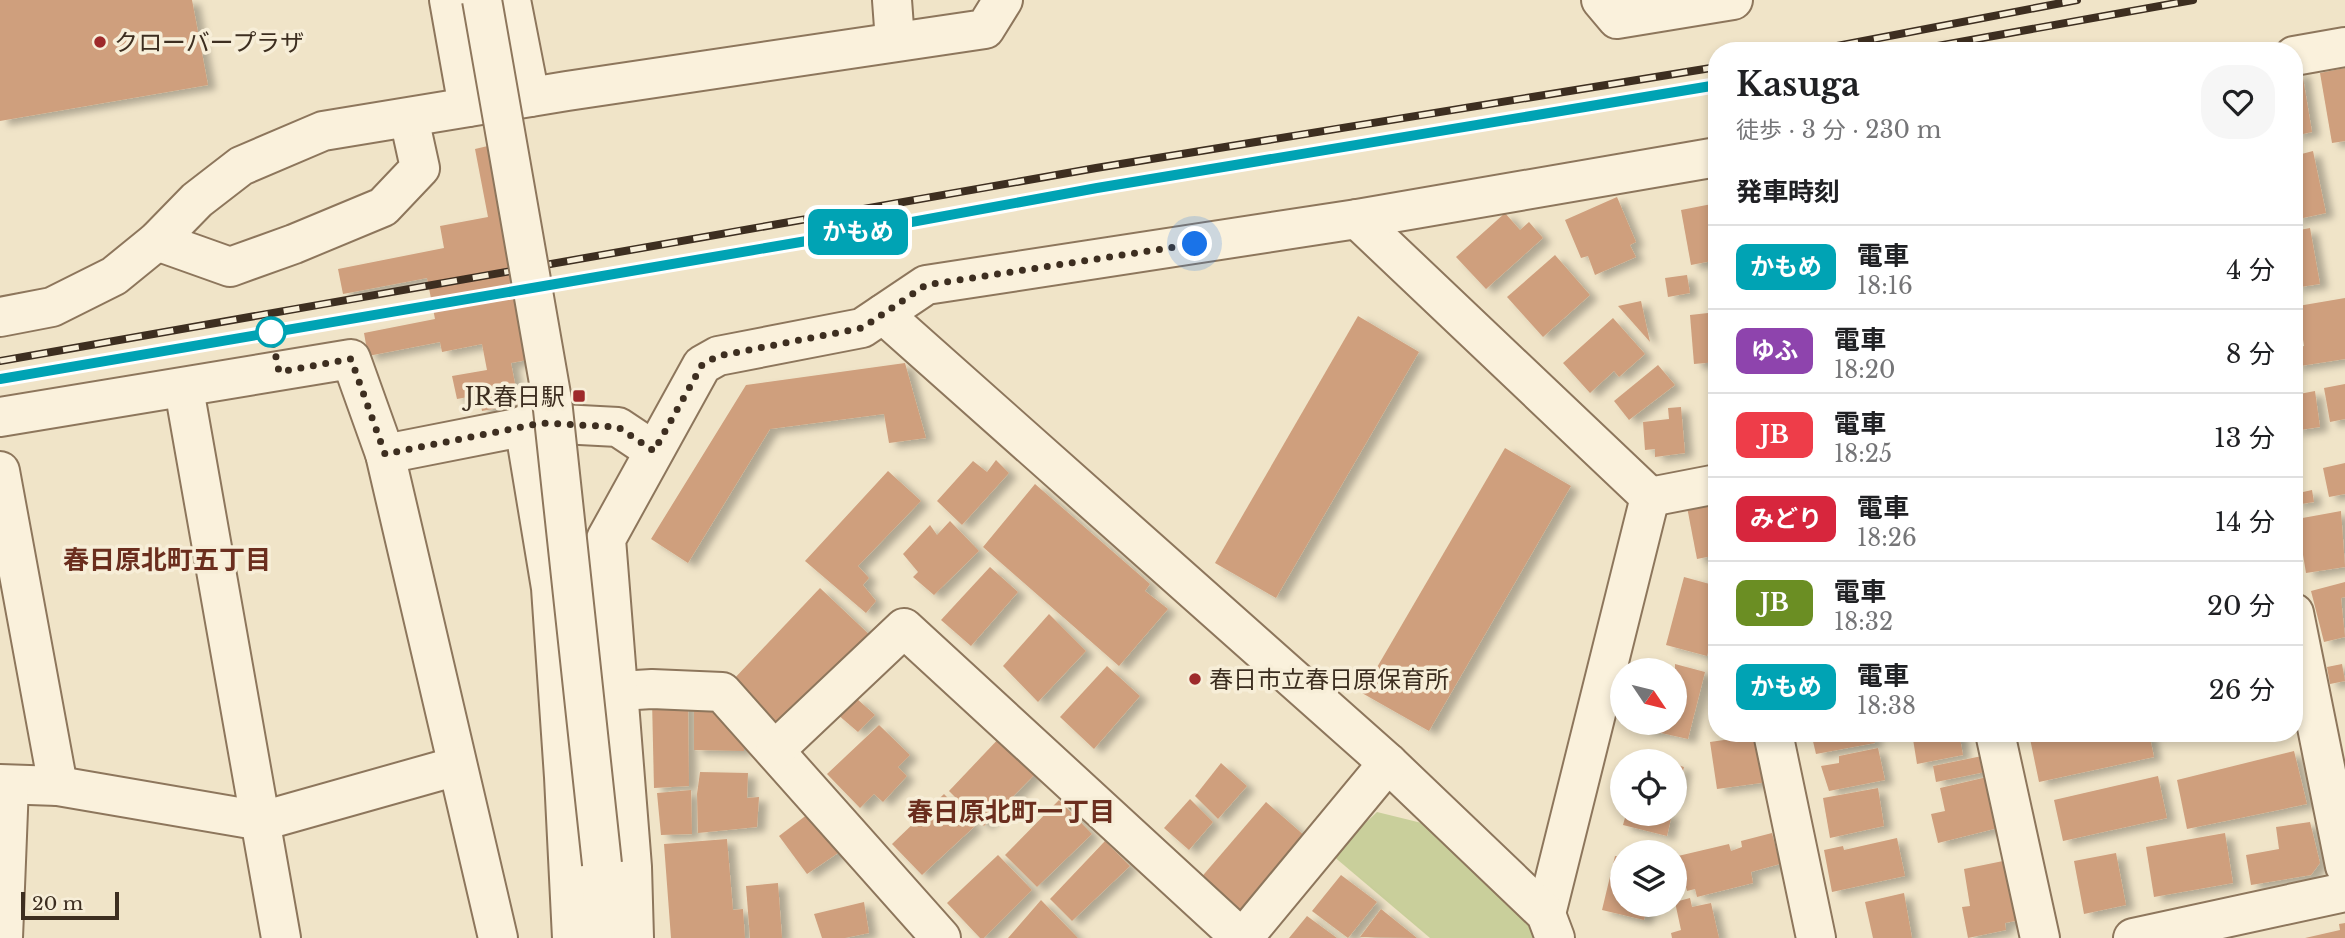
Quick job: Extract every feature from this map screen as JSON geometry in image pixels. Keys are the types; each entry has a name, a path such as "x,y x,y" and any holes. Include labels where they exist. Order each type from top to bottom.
{"street":[{"path":"449,0 468,107"},
{"path":"482,0 552,400 601,864 603,938"},
{"path":"511,0 530,97"},
{"path":"892,0 895,41"},
{"path":"0,317 52,307 114,276 157,241 197,200 241,166 323,131 985,29 1003,0"},
{"path":"1601,0 1617,19 1733,0"},
{"path":"2303,54 2345,47"},
{"path":"157,241 230,267 383,207 420,169 409,118"},
{"path":"634,938 619,691 606,539 702,365 718,356 862,328 926,285 1357,219 1708,159"},
{"path":"1357,219 1650,497"},
{"path":"883,314 1388,763 1550,926"},
{"path":"0,417 351,359 385,454 498,938"},
{"path":"184,388 281,938"},
{"path":"385,454 524,425 618,427 654,451"},
{"path":"524,425 551,588 563,750 572,938"},
{"path":"0,471 58,786"},
{"path":"1650,497 1708,486"},
{"path":"1550,926 1650,497"},
{"path":"551,588 610,583"},
{"path":"775,750 904,628 1242,938 1388,763"},
{"path":"2303,657 2345,866"},
{"path":"619,691 652,688 722,692 941,938"},
{"path":"1775,742 1816,938"},
{"path":"1996,742 2040,938"},
{"path":"3,938 5,785 58,786 262,821 457,766"},
{"path":"2133,938 2345,892"}],"green space":[{"path":"1377,812 1442,828 1547,938 1430,938 1332,855"}],"building":[{"name":"クローバープラザ","path":"0,0 192,0 208,85 0,121"},
{"path":"2345,68 2345,141 2332,143 2320,73"},
{"path":"2303,78 2312,132 2303,134"},
{"path":"492,145 532,359 511,363 519,404 482,411 479,395 457,399 452,376 487,370 482,344 442,352 440,342 368,356 364,333 435,319 427,278 343,294 338,269 444,248 440,226 488,217 475,149"},
{"path":"2313,151 2326,213 2303,218 2303,154"},
{"path":"1617,197 1636,242 1630,245 1636,257 1595,275 1588,256 1581,258 1565,220"},
{"path":"1708,205 1708,262 1691,265 1681,210"},
{"path":"1505,213 1520,230 1529,222 1543,238 1486,289 1456,257"},
{"path":"2310,228 2320,284 2303,287 2303,229"},
{"path":"1555,255 1590,295 1543,337 1507,297"},
{"path":"1687,275 1690,293 1668,297 1665,278"},
{"path":"2345,298 2345,359 2303,366 2303,305"},
{"path":"1641,301 1650,342 1618,306"},
{"path":"1708,313 1708,363 1694,364 1690,315"},
{"path":"1358,316 1419,352 1276,598 1215,563"},
{"path":"1613,318 1645,354 1619,377 1614,371 1590,393 1563,363"},
{"path":"905,363 926,438 889,443 884,414 770,429 688,563 651,539 746,385"},
{"path":"1658,365 1675,385 1629,420 1614,401"},
{"path":"2345,384 2345,419 2330,422 2324,388"},
{"path":"2315,391 2320,427 2303,430 2303,393"},
{"path":"1681,407 1685,453 1655,457 1655,449 1645,450 1643,422 1669,419 1668,408"},
{"path":"1505,448 1571,486 1429,731 1362,693"},
{"path":"996,460 1009,473 962,525 937,501 973,461 987,472"},
{"path":"2345,463 2345,494 2329,497 2323,468"},
{"path":"888,471 921,501 858,566 869,578 863,585 876,601 866,613 805,561"},
{"path":"1035,484 1150,584 1145,591 1168,609 1119,666 983,547"},
{"path":"2312,490 2314,502 2303,504 2303,492"},
{"path":"1708,503 1708,557 1697,559 1687,507"},
{"path":"2341,511 2345,567 2306,573 2303,518"},
{"path":"950,521 979,551 934,595 913,577 918,572 903,554 930,525 937,535"},
{"path":"990,567 1018,592 971,646 941,620"},
{"path":"1684,577 1708,584 1707,656 1666,645"},
{"path":"2345,582 2345,597 2341,598 2345,637 2324,642 2311,591"},
{"path":"820,588 874,639 794,724 771,721 731,682"},
{"path":"1049,614 1086,651 1038,702 1003,666"},
{"path":"2342,664 2345,681 2330,684 2327,667"},
{"path":"1107,666 1140,696 1094,749 1060,717"},
{"path":"1687,667 1705,672 1688,739 1670,735 1687,735"},
{"path":"856,698 875,715 858,732 837,714"},
{"path":"688,699 689,786 654,788 652,700"},
{"path":"694,703 725,703 744,727 744,751 694,750"},
{"path":"879,725 910,755 898,767 907,776 883,802 874,794 860,808 827,774"},
{"path":"1003,734 1040,769 984,826 949,791"},
{"path":"1710,742 1762,742 1768,782 1717,789"},
{"path":"1813,742 1875,743 1816,754"},
{"path":"1913,742 1961,742 1963,755 1917,764"},
{"path":"2031,742 2151,742 2154,757 2039,782"},
{"path":"1878,748 1885,780 1829,791 1821,766 1839,763 1839,756"},
{"path":"2294,751 2307,804 2187,829 2177,780"},
{"path":"1987,755 1990,771 1936,782 1933,766"},
{"path":"1221,763 1247,786 1218,819 1195,796"},
{"path":"700,772 748,773 747,798 759,797 757,827 698,833 697,794"},
{"path":"2158,776 2167,818 2063,841 2054,800"},
{"path":"1987,777 1998,828 1938,843 1931,814 1945,811 1940,788"},
{"path":"1878,788 1884,826 1830,838 1823,798"},
{"path":"691,790 692,834 661,835 657,793"},
{"path":"944,794 975,826 922,875 892,844"},
{"path":"1190,799 1213,822 1189,850 1164,828"},
{"path":"1059,800 1092,834 1037,887 1005,855"},
{"path":"1266,802 1306,837 1240,914 1199,880"},
{"path":"812,811 841,851 807,874 779,836"},
{"path":"2310,822 2320,863 2311,875 2251,885 2246,855 2279,849 2276,827"},
{"path":"1627,826 1669,826 1667,836"},
{"path":"1772,833 1780,864 1751,872 1753,883 1697,897 1695,889 1687,891 1687,854 1729,844 1731,851 1742,847 1741,841"},
{"path":"2225,833 2233,883 2154,897 2146,847"},
{"path":"1897,838 1905,876 1832,892 1824,850 1843,846 1844,850"},
{"path":"727,839 733,910 743,909 745,938 671,938 664,844"},
{"path":"1105,841 1130,866 1072,921 1050,899"},
{"path":"2116,853 2126,905 2084,914 2074,861"},
{"path":"998,855 1032,890 984,938 980,938 947,903"},
{"path":"2008,860 2020,920 2005,923 2006,930 1968,938 1962,907 1970,906 1964,869"},
{"path":"1341,875 1377,902 1348,938 1312,911"},
{"path":"1610,877 1610,912 1602,910"},
{"path":"778,883 782,938 750,938 746,886"},
{"path":"1904,893 1912,938 1873,938 1865,902"},
{"path":"1690,898 1692,907 1711,903 1719,938 1672,938 1671,933 1681,930 1678,917 1687,917 1687,899"},
{"path":"1041,900 1078,938 1008,938"},
{"path":"864,902 869,933 845,938 822,938 814,914"},
{"path":"1381,909 1417,938 1360,937"},
{"path":"1307,916 1337,938 1289,938"},
{"path":"2345,923 2345,938 2305,938 2340,930 2339,924"}],"railway":[{"path":"1858,42 2077,0"},
{"path":"1960,42 2193,0"},
{"path":"0,361 1096,168 1708,68"},
{"path":"0,379 1096,189 1708,87"}],"train":[{"name":"かもめ","path":"0,379 830,237 1097,188 1532,118 1708,87"}],"place":[{"name":"クローバープラザ","path":"100,42"},
{"name":"JR春日駅","path":"579,396"},
{"name":"春日市立春日原保育所","path":"1195,679"}],"district":[{"name":"春日原北町五丁目","path":"167,560"},
{"name":"春日原北町一丁目","path":"1011,812"}],"route":[{"path":"271,332 279,372 351,359 385,454 542,423 618,427 654,451 702,365 718,356 862,328 926,285 1195,244"}]}
